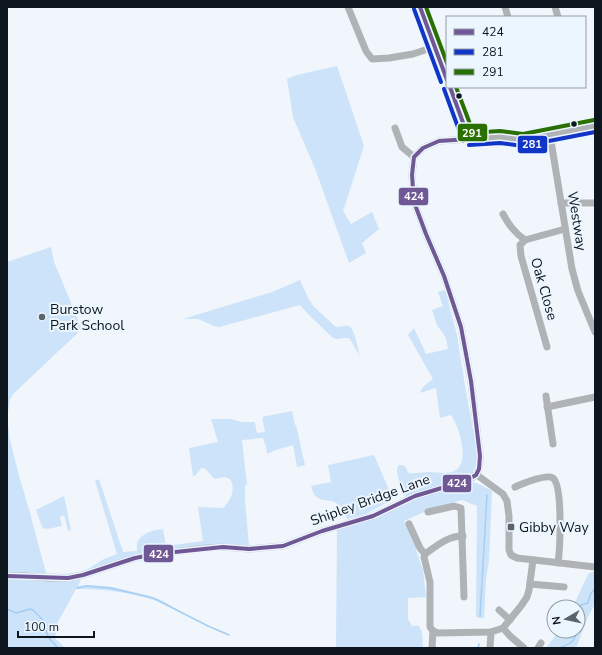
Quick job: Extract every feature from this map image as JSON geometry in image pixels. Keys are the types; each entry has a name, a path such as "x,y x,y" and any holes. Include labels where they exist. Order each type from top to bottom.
{"street":[{"path":"348,7 366,51 372,59 413,54 434,46"},
{"path":"420,7 446,77"},
{"path":"450,88 469,138"},
{"path":"595,126 523,140 500,137 439,141 422,148 414,157 412,176 414,202 444,276 461,327 471,381 480,456 480,467 477,475 503,494 507,501 513,517 508,544 511,555 517,558 595,567"},
{"path":"395,128 402,147 414,157"},
{"name":"Westway","path":"550,135 572,269 578,291 595,332"},
{"path":"561,203 595,203"},
{"name":"Oak Close","path":"502,212 517,234 525,240"},
{"name":"Oak Close","path":"547,347 520,256 520,245 525,240 565,229"},
{"path":"546,396 553,444"},
{"path":"547,407 595,397"},
{"name":"Shipley Bridge Lane","path":"7,576 68,578 83,575 135,558 156,554 223,547 249,550 283,546 322,531 372,516 410,498 465,481 477,475"},
{"path":"514,487 547,476 555,476 560,508 558,563"},
{"path":"428,512 454,506 461,508 464,597"},
{"path":"409,524 420,548 425,554 424,557 430,582 430,627 433,631 432,648"},
{"path":"425,554 444,541 457,536 462,536"},
{"path":"433,631 438,633 491,632 503,628 525,600 530,584 533,560"},
{"path":"530,584 564,587"},
{"path":"500,610 510,620"},
{"path":"503,628 524,648"},
{"path":"490,648 491,632"}],"shaded area":[{"path":"337,66 364,146 343,211 351,224 372,212 379,229 362,243 366,253 349,263 316,171 293,117 287,79 297,75"},
{"path":"51,247 54,262 82,329 13,394 10,400 8,412 10,440 46,573 66,574 79,572 117,554 95,481 99,479 123,552 137,551 137,544 141,537 159,529 163,529 166,546 203,541 198,507 223,508 228,502 233,490 230,479 224,477 215,479 207,470 203,468 201,468 196,475 193,476 189,448 218,442 211,419 230,419 242,422 254,422 257,433 265,432 262,417 292,411 305,465 297,467 293,445 267,454 263,438 242,440 247,485 245,485 245,500 249,546 153,553 81,579 78,586 90,585 113,587 150,596 163,601 188,616 171,607 145,597 106,590 76,589 58,622 55,638 65,648 7,648 7,262"},
{"path":"300,280 309,300 314,307 336,327 349,326 351,328 355,336 360,357 350,339 333,338 300,305 219,327 198,319 183,319 272,292"},
{"path":"445,290 457,335 478,457 476,466 471,476 473,482 492,491 489,560 486,579 484,618 476,617 477,506 462,500 435,507 404,521 417,547 416,550 423,570 426,597 408,598 408,619 412,626 420,627 423,648 336,648 337,530 407,502 400,485 397,472 399,465 406,467 410,473 446,473 453,472 460,466 463,452 457,427 451,415 440,418 436,388 420,393 422,388 433,379 408,335 414,328 426,354 448,349 446,338 437,325 432,310 443,306 438,292"},
{"path":"374,455 393,499 366,514 347,519 339,505 335,502 319,499 313,492 311,486 331,482 328,465"},
{"path":"64,496 71,530 68,531 64,515 60,517 62,526 43,529 36,510"},
{"path":"595,572 595,604 586,622 586,599 577,599 589,573"},
{"path":"553,639 579,639 576,648 546,648"}],"waterway":[{"path":"480,617 487,495"},
{"path":"77,588 86,586 110,588 153,598 229,635"},
{"path":"586,604 588,603 590,595 595,588"},
{"path":"7,609 16,613 30,609 33,610 42,619 48,637 58,648"},
{"path":"560,648 569,644 574,639"},
{"path":"478,648 479,644"}],"transit line":[{"name":"424","path":"420,7 446,77"},
{"name":"291","path":"426,7 446,60"},
{"name":"281","path":"414,9 441,82"},
{"name":"424","path":"7,576 68,578 83,575 135,558 156,554 223,547 249,549 283,546 322,531 373,516 415,496 465,481 476,475 479,469 480,456 471,381 461,327 444,276 414,202 412,175 414,157 423,148 439,141 469,139 450,88"},
{"name":"291","path":"456,88 475,137"},
{"name":"281","path":"444,89 463,141"},
{"name":"291","path":"469,133 500,131 523,134 594,120"},
{"name":"281","path":"469,145 500,143 523,146 595,132"}],"place":[{"name":"Burstow Park School","path":"42,317"},
{"name":"Gibby Way","path":"511,527"}]}
